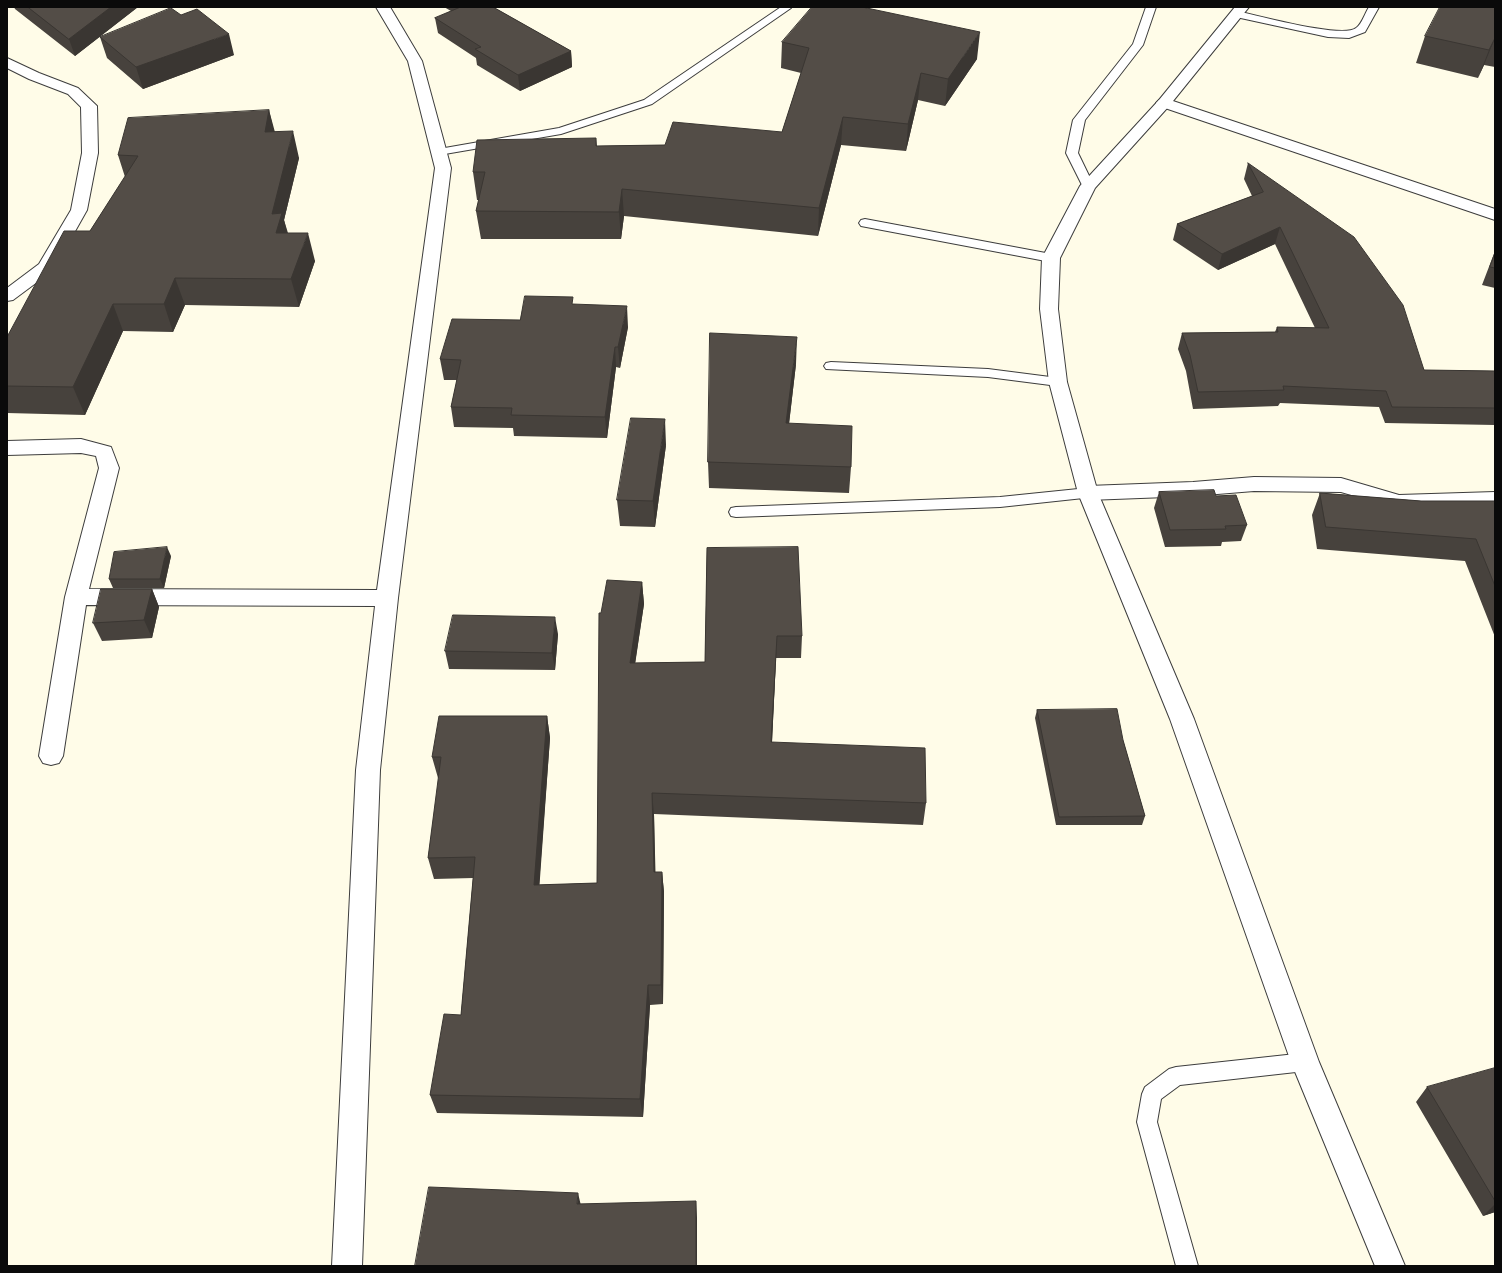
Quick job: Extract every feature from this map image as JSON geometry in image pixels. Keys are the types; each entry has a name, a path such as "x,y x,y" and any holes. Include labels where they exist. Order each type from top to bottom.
{"street":[{"path":"347,1266 368,770 388,598 443,168 415,61 383,7"},
{"path":"1239,11 1164,103 1088,186 1051,258 1049,309 1058,382 1088,493 1182,719 1305,1062 1390,1266"},
{"path":"7,62 34,76 73,92 89,106 90,153 79,210 46,267 7,296"},
{"path":"1164,103 1495,215"},
{"path":"7,448 80,446 104,452 109,468 76,597 52,756"},
{"path":"1088,493 1193,489 1262,484 1340,485 1399,502 1495,499"},
{"path":"76,597 388,598"}],"lane":[{"path":"1088,186 1072,153 1079,120 1138,46 1151,7"},
{"path":"1239,11 1328,34 1349,35 1361,30 1374,7"},
{"path":"439,152 561,131 648,102 786,8"},
{"path":"865,223 1051,258"},
{"path":"831,366 988,373 1058,382"},
{"path":"736,512 1000,502 1088,493"},
{"path":"1187,1266 1146,1122 1152,1094 1176,1076 1305,1062"}],"building":[{"path":"28,7 111,7 69,39"},
{"path":"461,7 493,7 571,51 518,75 475,49 481,47 435,18"},
{"path":"812,7 862,7 980,32 948,79 921,73 908,124 843,117 819,208 622,189 619,212 476,211 485,172 473,172 477,140 596,138 596,146 665,145 673,122 782,132 809,48 782,42"},
{"path":"1440,7 1495,7 1495,38 1489,50 1425,36"},
{"path":"171,8 181,15 197,9 229,34 136,67 100,37"},
{"path":"269,110 265,132 293,131 272,214 282,213 276,233 308,233 291,279 175,278 164,304 113,304 73,387 7,386 7,337 64,231 90,231 138,156 118,155 128,118"},
{"path":"1248,163 1354,237 1403,305 1424,370 1495,371 1495,408 1392,407 1386,391 1283,386 1284,390 1198,392 1190,355 1182,333 1278,332 1277,327 1329,328 1280,227 1222,254 1177,224 1263,192"},
{"path":"1495,253 1495,268 1490,267"},
{"path":"525,296 573,297 572,304 627,306 618,347 615,347 605,417 511,415 512,408 451,407 461,360 440,359 452,319 520,320"},
{"path":"710,333 797,337 786,423 852,426 851,467 708,462"},
{"path":"631,418 665,419 653,501 617,500"},
{"path":"1214,490 1216,496 1236,495 1247,525 1225,526 1226,529 1170,530 1159,492"},
{"path":"1320,493 1421,501 1495,501 1495,586 1476,539 1326,527"},
{"path":"167,547 160,579 109,579 114,552"},
{"path":"798,547 802,636 777,636 771,742 925,748 926,803 652,793 654,872 662,872 661,985 648,985 640,1099 430,1095 444,1014 461,1015 475,857 428,858 441,757 432,757 439,716 547,716 534,885 597,883 599,613 601,613 607,580 642,582 630,663 705,662 707,548"},
{"path":"101,589 152,589 144,620 93,623"},
{"path":"453,615 555,617 552,653 445,651"},
{"path":"1117,709 1123,740 1145,816 1059,817 1037,710"},
{"path":"1495,1068 1495,1201 1427,1087"},
{"path":"429,1187 578,1193 577,1204 696,1201 696,1266 415,1266"}]}
